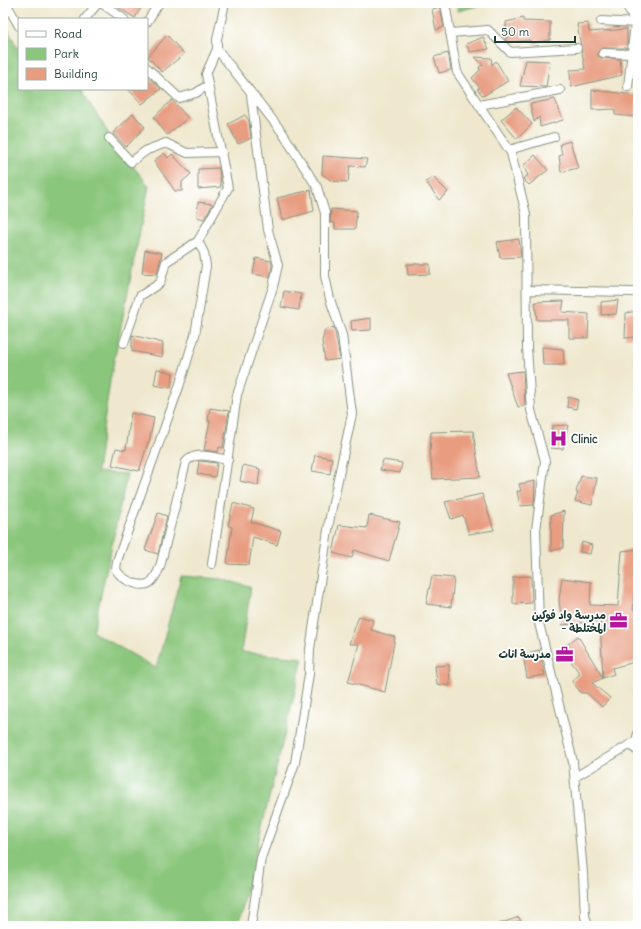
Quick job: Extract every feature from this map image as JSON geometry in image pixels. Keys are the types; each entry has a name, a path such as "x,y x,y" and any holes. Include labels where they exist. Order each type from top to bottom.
{"street":[{"path":"6,3 18,24"},
{"path":"86,18 99,3 122,18"},
{"path":"148,20 158,3"},
{"path":"124,343 140,296 160,283 166,262 198,241 228,188 206,74 217,49 217,39 225,3"},
{"path":"445,3 457,72 509,150 526,214 527,348 531,410 545,461 536,530 539,623 574,762 585,916 588,926"},
{"path":"626,3 636,23 632,54 634,70 628,87"},
{"path":"601,22 636,23"},
{"path":"450,33 488,30 510,52 577,48"},
{"path":"217,49 282,132 317,187 325,212 324,276 330,300 342,335 352,414 330,517 310,649 309,674 296,763 262,858 250,926"},
{"path":"603,53 632,54"},
{"path":"148,69 179,98 196,92 208,85"},
{"path":"479,105 560,90"},
{"path":"212,564 237,395 273,288 278,265 268,230 251,94"},
{"path":"509,150 554,137"},
{"path":"109,138 131,162 146,150 166,143 187,153 222,152"},
{"path":"198,241 204,252 206,266 195,335 179,387 117,561 116,570 119,575 125,580 140,586 150,583 156,577 160,567 186,462 190,457 201,455 228,460"},
{"path":"527,290 632,292"},
{"path":"575,777 636,741 638,733"},
{"path":"629,745 638,751"}],"green space":[{"path":"457,3 489,3 458,11"},
{"path":"3,20 18,49 18,90 82,90 115,144 149,186 110,381 97,472 127,474 93,632 156,668 181,576 221,579 251,587 241,652 303,658 238,926 3,926"}],"building":[{"path":"111,3 144,3 135,18"},
{"path":"440,7 444,27 436,30 432,9"},
{"path":"523,18 523,21 550,22 550,40 531,43 530,40 506,41 506,22"},
{"path":"588,23 589,32 627,29 627,48 603,48 598,52 598,56 602,58 620,59 622,75 571,87 570,70 585,69 577,24"},
{"path":"167,35 184,54 162,72 148,57"},
{"path":"483,37 489,49 470,52 466,44"},
{"path":"448,53 451,70 439,73 434,57"},
{"path":"475,57 491,58 492,65 496,61 508,81 483,96 477,89 480,88 472,78 480,70 479,67 483,65"},
{"path":"526,60 550,61 546,87 520,86"},
{"path":"148,77 161,89 142,104 129,90 148,90"},
{"path":"592,90 637,95 636,117 615,115 615,109 592,110"},
{"path":"555,99 563,120 540,127 539,117 534,122 530,104"},
{"path":"172,100 188,118 167,135 154,117"},
{"path":"516,107 532,124 517,139 501,120"},
{"path":"133,114 145,127 126,147 113,133"},
{"path":"245,115 249,121 251,138 238,144 228,124"},
{"path":"570,141 578,168 561,172 559,156 562,155 560,144"},
{"path":"164,153 168,158 172,154 191,174 182,182 182,191 175,191 154,161"},
{"path":"535,155 548,170 529,185 523,179 528,175 523,166"},
{"path":"323,156 367,159 365,167 350,166 348,182 332,181 322,174"},
{"path":"219,168 221,187 198,189 198,169"},
{"path":"433,177 448,192 439,200 426,182"},
{"path":"311,190 314,211 282,220 277,198"},
{"path":"198,202 213,204 204,219 197,217"},
{"path":"331,209 357,211 355,229 335,229 335,223 330,222"},
{"path":"519,239 521,257 500,258 497,242"},
{"path":"145,250 162,253 157,274 142,273"},
{"path":"256,258 271,261 272,265 270,277 253,274"},
{"path":"407,264 430,264 430,274 408,275"},
{"path":"284,291 301,294 299,310 281,307"},
{"path":"618,300 616,314 601,315 601,302"},
{"path":"564,301 562,312 589,314 588,338 569,338 569,320 537,320 535,302"},
{"path":"638,311 638,337 625,338 626,313"},
{"path":"371,318 371,330 352,331 351,321"},
{"path":"334,327 340,359 325,361 322,341 325,330"},
{"path":"132,335 163,343 162,357 132,351"},
{"path":"542,347 563,349 564,365 543,365"},
{"path":"157,369 173,373 171,388 154,385"},
{"path":"523,371 525,405 518,407 506,373"},
{"path":"568,397 578,400 576,409 567,407"},
{"path":"210,408 229,411 223,448 219,447 218,452 204,450 210,421 208,421"},
{"path":"131,413 154,418 149,442 139,471 112,465 116,448 126,450"},
{"path":"568,425 563,449 551,448 552,426"},
{"path":"473,431 480,477 433,479 430,452 431,432"},
{"path":"315,455 332,458 330,474 312,471"},
{"path":"383,460 402,463 400,473 380,470"},
{"path":"199,461 217,463 215,477 197,474"},
{"path":"243,465 260,469 258,485 240,481"},
{"path":"581,476 597,478 592,505 575,501"},
{"path":"535,481 534,505 520,506 517,491 521,491 519,484"},
{"path":"482,494 494,530 469,534 463,515 451,519 445,502"},
{"path":"233,503 254,509 251,522 281,531 277,545 253,537 249,565 227,564 232,527 228,526"},
{"path":"564,511 563,548 551,551 551,515"},
{"path":"158,513 167,516 158,554 145,550"},
{"path":"369,515 400,522 389,561 354,550 352,558 333,553 339,525 367,528"},
{"path":"582,542 592,545 590,554 580,552"},
{"path":"638,549 633,610 638,610 635,662 612,668 614,674 603,678 600,621 562,625 559,600 562,578 591,582 590,605 618,606 622,551"},
{"path":"432,576 454,578 451,607 426,604"},
{"path":"531,576 532,603 513,604 513,577"},
{"path":"359,616 373,620 371,630 395,637 385,692 348,682 359,644 349,644"},
{"path":"578,636 603,678 592,683 610,698 602,707 587,693 581,693 572,681 580,674 562,649"},
{"path":"539,650 545,675 527,678 523,654"},
{"path":"449,665 450,686 437,684 435,666"},
{"path":"519,917 522,926 496,926 496,925"}],"place":[{"name":"Clinic","path":"558,439"},
{"name":"مدرسة واد فوكين - المختلطة","path":"619,621"},
{"name":"مدرسة اناث","path":"564,654"}]}
